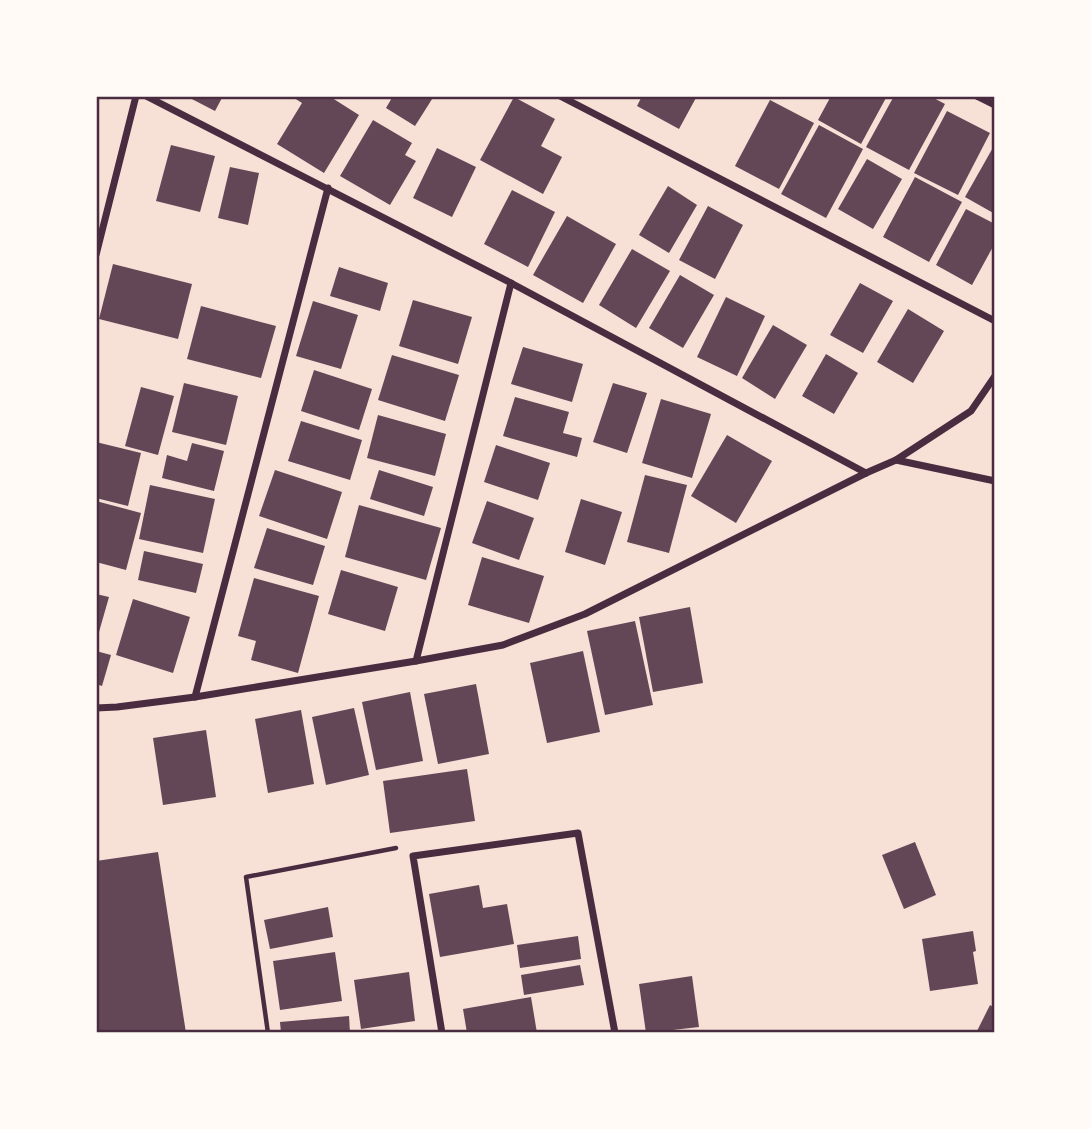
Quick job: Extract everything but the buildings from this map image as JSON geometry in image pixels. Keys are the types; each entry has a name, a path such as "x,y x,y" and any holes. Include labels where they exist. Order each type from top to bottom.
{"street":[{"path":"96,255 136,96"},
{"path":"146,96 511,283 866,473"},
{"path":"560,96 995,321"},
{"path":"977,96 995,105"},
{"path":"195,697 328,188"},
{"path":"416,662 511,283"},
{"path":"96,708 195,697 416,662 503,645 585,614 897,460 971,411 995,376"},
{"path":"897,460 995,481"},
{"path":"442,1033 413,856 578,833 615,1033"}],"path":[{"path":"268,1033 246,877 395,848 413,856"}]}
